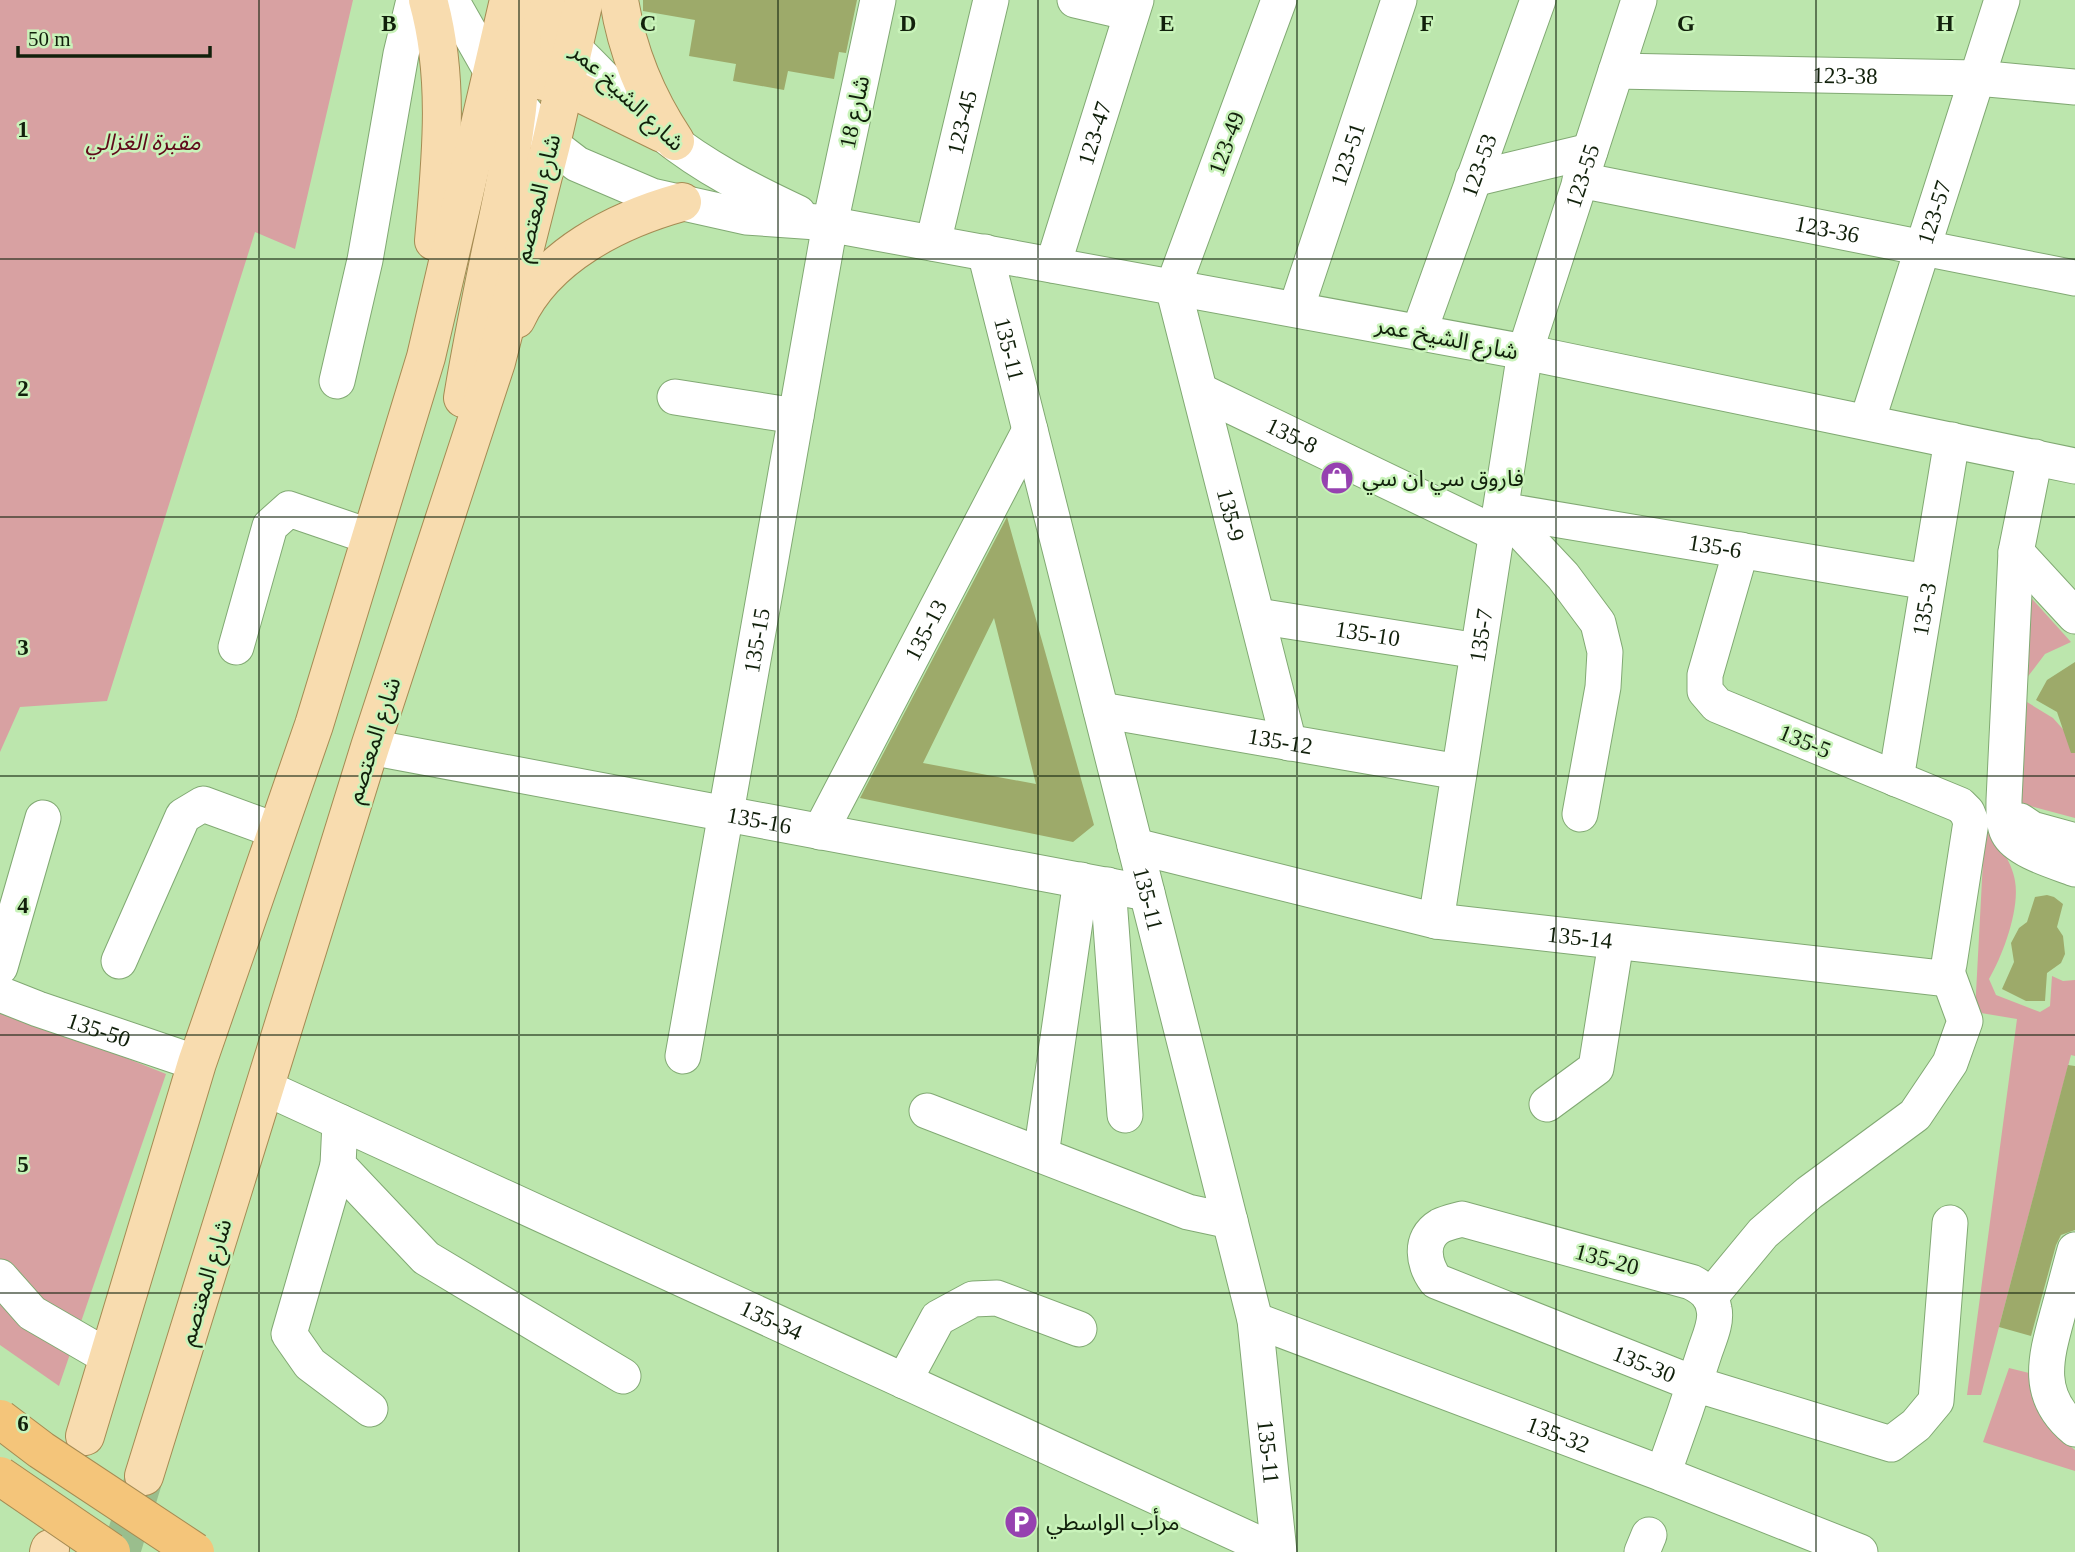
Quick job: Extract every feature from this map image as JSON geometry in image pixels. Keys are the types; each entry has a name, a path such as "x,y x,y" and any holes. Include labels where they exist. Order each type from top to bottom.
{"highway":[{"path":"0,1419 41,1450 195,1552"},
{"path":"0,1476 111,1552"}],"main road":[{"path":"426,357 443,126 441,71 428,0"},
{"path":"85,1436 197,1063 314,724 426,357 526,84 573,46 584,0"},
{"path":"620,0 635,64 670,140"},
{"path":"526,4 521,19 526,84 551,144"},
{"path":"526,84 670,140"},
{"path":"441,528 474,331 526,84"},
{"name":"شارع المعتصم","path":"144,1476 370,747 496,362 551,144"},
{"path":"496,362 522,305 549,271 607,230 656,209 682,202"}],"street":[{"path":"337,381 365,260 401,54 414,0"},
{"path":"451,0 526,84"},
{"name":"شارع 18","path":"823,223 878,0"},
{"name":"123-45","path":"933,243 990,0"},
{"path":"1075,0 1133,7"},
{"name":"123-49","path":"1173,287 1279,0"},
{"name":"123-51","path":"1296,309 1399,0"},
{"name":"123-53","path":"1419,332 1538,0"},
{"name":"123-55","path":"1525,352 1639,0"},
{"name":"123-57","path":"1867,422 2002,0"},
{"name":"شارع الشيخ عمر","path":"526,4 670,140 701,162 760,195 823,223"},
{"name":"123-47","path":"1053,265 1133,7"},
{"name":"123-38","path":"1616,71 1977,78 2075,87"},
{"name":"شارع الشيخ عمر","path":"551,144 577,164 652,196 746,216 823,223 1419,332 2075,466"},
{"path":"1473,179 1585,165"},
{"name":"123-36","path":"1585,165 1922,249 2075,278"},
{"name":"135-15","path":"683,1056 796,416 823,223"},
{"name":"135-11","path":"985,252 1255,1320 1278,1552"},
{"name":"135-9","path":"1173,287 1289,743"},
{"name":"135-7","path":"1436,921 1525,352"},
{"name":"135-8","path":"1200,391 1499,522"},
{"path":"675,397 796,416"},
{"name":"135-13","path":"820,832 1030,430"},
{"name":"135-3","path":"1896,779 1952,440"},
{"path":"2035,457 2016,552 2005,825 2009,835 2023,848 2075,869"},
{"path":"236,647 270,526 289,509 371,537"},
{"path":"1499,522 1563,576 1598,623 1605,652 1604,687 1580,814"},
{"name":"135-6","path":"1499,522 1741,550 1928,582"},
{"name":"135-5","path":"1741,550 1705,675 1705,691 1717,705 1959,805 1967,812 1971,822 1947,972"},
{"path":"2016,552 2075,616"},
{"name":"135-10","path":"1257,617 1478,651"},
{"name":"135-12","path":"1101,710 1459,772"},
{"name":"135-16","path":"370,747 1147,893"},
{"path":"2004,800 2012,814 2024,825 2075,841"},
{"path":"119,961 183,816 203,804 277,831"},
{"path":"0,967 43,818"},
{"name":"135-14","path":"1135,846 1436,921 1936,979 1947,972"},
{"path":"1095,883 1125,1115"},
{"path":"1041,1155 1095,883"},
{"path":"1547,1104 1596,1068 1616,942"},
{"path":"1663,1474 1695,1384 1715,1311 1710,1297 1763,1233 1809,1193 1915,1115 1950,1063 1965,1021 1947,972"},
{"name":"135-50","path":"0,994 197,1063"},
{"name":"135-34","path":"266,1088 1278,1552"},
{"path":"927,1111 1188,1212 1230,1221"},
{"path":"340,1122 338,1166 289,1335 310,1364 370,1409"},
{"path":"338,1166 426,1258 624,1376"},
{"name":"135-20","path":"1425,1250 1430,1236 1440,1226 1462,1219 1691,1282 1703,1288 1710,1297"},
{"name":"135-30","path":"1425,1250 1427,1268 1436,1281 1695,1384 1891,1444 1916,1425 1936,1401 1950,1223"},
{"path":"2075,1250 2046,1365 2050,1395 2056,1408 2075,1429"},
{"path":"0,1277 32,1313 108,1357"},
{"path":"904,1381 938,1318 973,1298 998,1298 1079,1329"},
{"name":"135-32","path":"1255,1320 1663,1474 1860,1552"}],"green space":[{"name":"مقبرة الغزالي","path":"0,0 353,0 295,249 255,232 107,701 20,707 0,752"},
{"path":"2025,591 2071,642 2045,654 2023,683"},
{"path":"2022,699 2053,718 2075,740 2075,818 2019,803"},
{"path":"1985,823 2010,866 2016,892 2009,931 1989,979 1996,995 2040,1012 2050,1006 2052,976 2063,981 2075,980 2075,1056 2071,1055 1981,1395 1967,1395 2017,1019 1975,1012"},
{"path":"0,1007 166,1074 59,1386 0,1345"},
{"path":"2009,1368 2029,1373 2044,1417 2057,1434 2075,1450 2075,1471 1983,1442"}],"building":[{"path":"643,0 857,0 846,53 839,52 834,79 788,71 784,90 733,81 736,64 689,56 695,20 643,11"},
{"path":"1007,517 1094,825 1073,842 860,798","holes":["994,618 1036,784 923,763"]},
{"path":"2075,662 2075,753 2071,753 2057,712 2036,700 2047,680"},
{"path":"2047,895 2063,904 2057,927 2063,936 2065,954 2061,963 2047,973 2045,1001 2026,1001 2002,989 2014,962 2011,943 2019,928 2027,922 2035,897"},
{"path":"2068,1065 2075,1066 2075,1230 2061,1235 2056,1245 2031,1336 1999,1327"}],"tunnel":[{"path":"121,1552 143,1481"}],"place":[{"name":"فاروق سي ان سي","path":"1337,478"},
{"name":"مرأب الواسطي","path":"1021,1522"}]}
